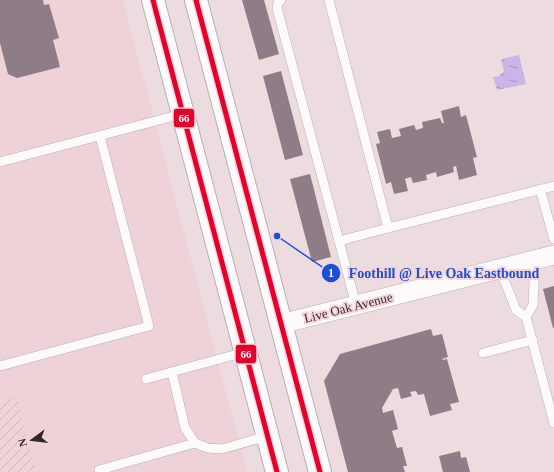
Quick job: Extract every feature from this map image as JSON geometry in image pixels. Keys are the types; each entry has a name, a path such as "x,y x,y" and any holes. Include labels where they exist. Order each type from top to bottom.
{"main road":[{"path":"153,0 277,472"},
{"path":"196,0 320,472"}],"street":[{"name":"Live Oak Avenue","path":"281,324 554,255"}],"lane":[{"path":"281,0 277,8 356,305"},
{"path":"329,0 388,228"},
{"path":"0,162 182,114"},
{"path":"0,366 149,326 100,136"},
{"path":"339,240 554,186"},
{"path":"540,189 554,239"},
{"path":"526,317 533,305 535,260"},
{"path":"500,269 516,310 526,317 554,423"},
{"path":"483,353 533,340"},
{"path":"146,379 245,352"},
{"path":"172,372 185,428 195,443 208,448 222,449 267,436"},
{"path":"100,470 195,443"}],"shaded area":[{"path":"0,0 123,0 247,472 36,472 17,397 0,401"},
{"path":"17,397 36,472 0,472 0,401"}],"water":[{"path":"519,55 526,84 497,90 493,77 499,76 504,71 501,59"}],"building":[{"path":"0,0 43,0 44,5 49,4 59,38 53,40 60,67 17,78 8,74 0,43"},
{"path":"242,0 264,0 279,54 259,60"},
{"path":"281,71 303,155 285,160 263,76"},
{"path":"459,106 461,117 466,115 477,157 473,158 477,175 459,180 456,166 453,167 454,172 437,177 436,172 426,175 427,180 413,183 411,177 405,179 408,191 394,194 391,182 386,184 376,144 380,143 377,132 390,129 392,138 401,136 399,129 414,125 416,130 423,128 422,122 440,118 442,123 444,123 441,111"},
{"path":"310,174 331,257 312,262 290,179"},
{"path":"554,286 554,328 553,328 543,289"},
{"path":"431,329 433,336 442,334 448,357 442,359 447,359 459,402 450,404 452,410 430,416 424,394 418,395 416,391 410,392 412,396 401,399 398,388 393,389 382,408 383,413 393,410 398,429 392,431 397,448 402,447 407,466 403,466 405,472 348,472 324,381 340,354"},
{"path":"460,451 461,458 466,457 470,472 443,472 439,456"}],"transit line":[{"name":"66","path":"153,0 277,472"},
{"name":"66","path":"196,0 320,472"}],"place":[{"name":"Foothill @ Live Oak Eastbound","path":"277,236"}]}
